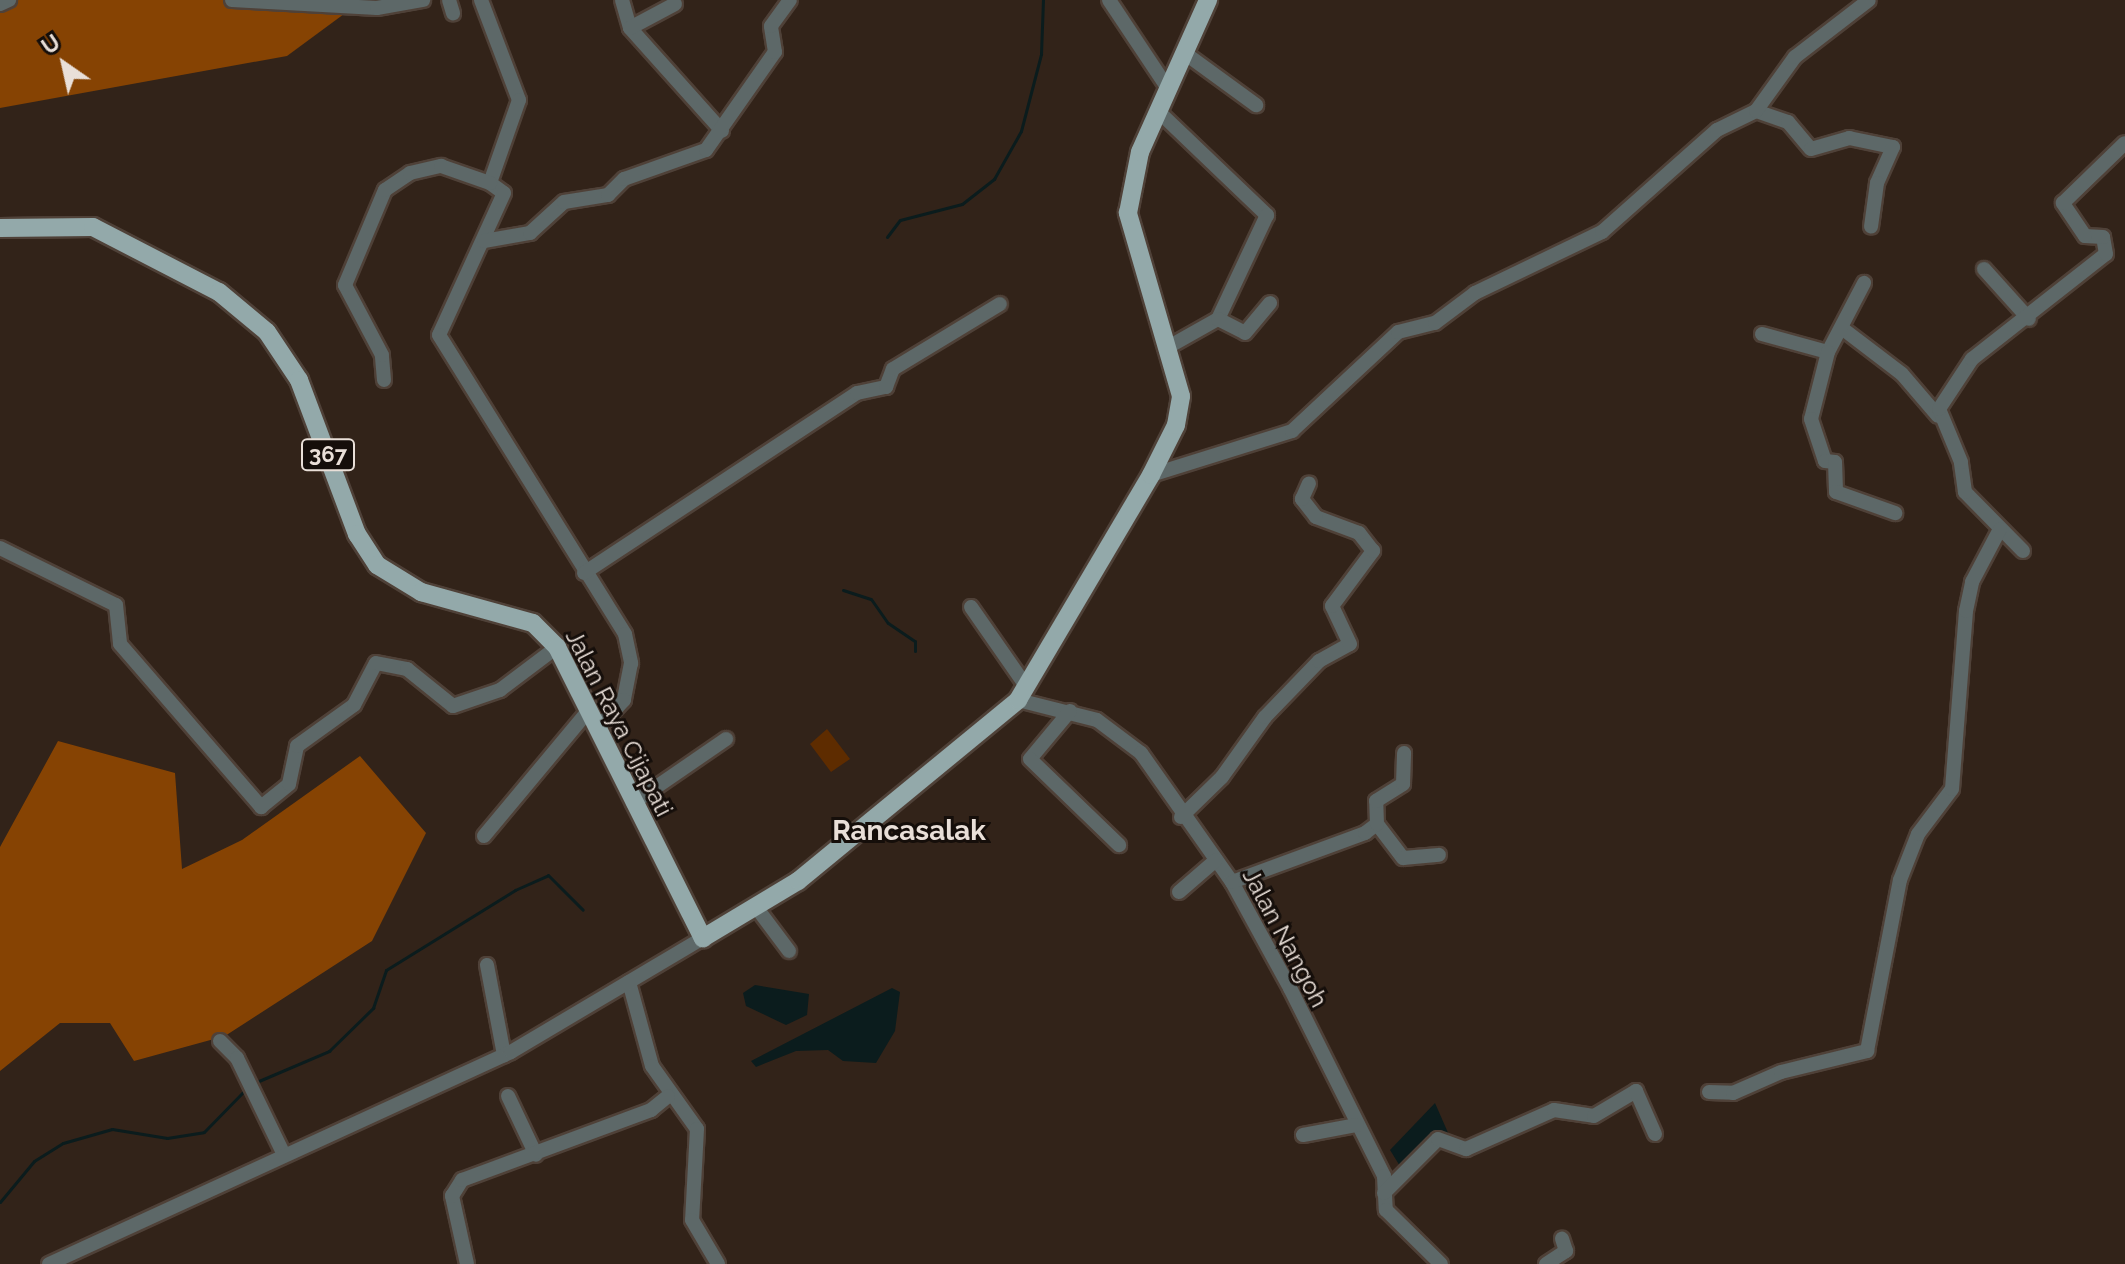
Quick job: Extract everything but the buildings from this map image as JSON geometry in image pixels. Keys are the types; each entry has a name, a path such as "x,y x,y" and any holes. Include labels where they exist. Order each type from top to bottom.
{"main road":[{"path":"703,938 756,907 983,733 1022,693 1151,475 1180,414 1170,346 1128,213 1140,152 1208,0"},
{"name":"Jalan Raya Cijapati","path":"0,228 93,227 243,310 287,357 357,534 377,565 421,592 533,623 557,647 617,774 638,800 688,897 703,938"}],"street":[{"path":"0,4 9,0"},
{"path":"232,0 377,8 423,0"},
{"path":"481,0 519,100 490,183"},
{"path":"622,0 630,28 722,131"},
{"path":"484,241 530,233 564,202 608,195 624,179 706,150 775,52 771,26 790,0"},
{"path":"1109,0 1169,90"},
{"path":"1151,475 1292,431 1398,332 1435,323 1475,293 1602,232 1717,130 1756,111 1795,57 1869,0"},
{"path":"630,28 675,4"},
{"path":"1186,54 1256,105"},
{"path":"1158,111 1267,215 1218,319 1170,346"},
{"path":"1756,111 1788,122 1811,149 1849,138 1893,147 1877,183 1871,227"},
{"path":"1938,416 1972,359 2029,319 2106,254 2103,237 2085,236 2063,203 2125,143"},
{"path":"384,380 382,355 345,285 385,190 410,173 441,166 490,183 504,193 484,241 441,321 441,342 498,420 584,573 631,649 624,700 597,729"},
{"path":"1984,269 2029,319"},
{"path":"1864,283 1843,329 1828,352 1811,419 1825,461 1835,462 1836,492 1895,513"},
{"path":"1218,319 1242,334 1270,303"},
{"path":"584,573 857,393 886,387 899,365 1000,304"},
{"path":"1843,329 1902,374 1938,416 1961,462 1965,492 2023,551"},
{"path":"1762,334 1828,352"},
{"path":"1181,817 1222,777 1265,717 1319,661 1350,644 1332,606 1372,548 1359,533 1316,517 1302,499 1309,483"},
{"path":"1709,1092 1733,1093 1781,1072 1867,1051 1900,880 1918,834 1952,789 1966,611 1972,582 2000,529"},
{"path":"0,548 116,605 120,644 261,807 289,784 297,746 354,705 376,663 407,669 455,706 500,690 557,647"},
{"path":"971,607 1022,693"},
{"name":"Jalan Nangoh","path":"1022,693 1070,711 1130,741 1181,817 1232,882 1384,1176 1386,1210 1441,1264"},
{"path":"484,836 588,711"},
{"path":"1070,711 1030,759 1119,845"},
{"path":"638,800 726,739"},
{"path":"1404,753 1403,784 1376,801 1377,824 1403,858 1439,855"},
{"path":"1232,882 1277,860 1356,839 1377,824"},
{"path":"1179,892 1216,860"},
{"path":"756,907 789,951"},
{"path":"49,1264 504,1055 703,938"},
{"path":"487,965 504,1055"},
{"path":"629,982 647,1052 668,1096 697,1129 692,1220 718,1264"},
{"path":"220,1041 237,1058 243,1083 284,1155"},
{"path":"1384,1193 1438,1139 1466,1149 1554,1110 1594,1116 1636,1091 1655,1134"},
{"path":"508,1096 536,1155"},
{"path":"467,1264 455,1186 651,1110 668,1096"},
{"path":"1303,1135 1357,1125"},
{"path":"1546,1264 1566,1251 1562,1239"}],"shaded area":[{"path":"0,0 363,0 287,56 0,108"},
{"path":"827,729 850,759 831,772 810,744"},
{"path":"58,741 175,773 182,869 242,840 360,756 426,833 372,941 225,1036 134,1061 110,1023 60,1023 0,1071 0,847"},
{"path":"755,985 809,994 807,1015 786,1025 746,1006 743,993"},
{"path":"892,988 900,992 895,1031 876,1063 843,1061 828,1050 796,1051 756,1067 751,1061"},
{"path":"1435,1103 1449,1135 1403,1171 1390,1150"}],"waterway":[{"path":"887,237 900,220 962,204 994,179 1021,131 1041,54 1043,0"},
{"path":"843,590 871,599 888,623 915,641 915,651"},
{"path":"254,1083 329,1051 373,1008 386,970 515,890 548,875 583,910"},
{"path":"0,1202 34,1161 63,1143 112,1129 167,1138 204,1132 245,1090"}],"district":[{"name":"Rancasalak","path":"909,831"}]}
